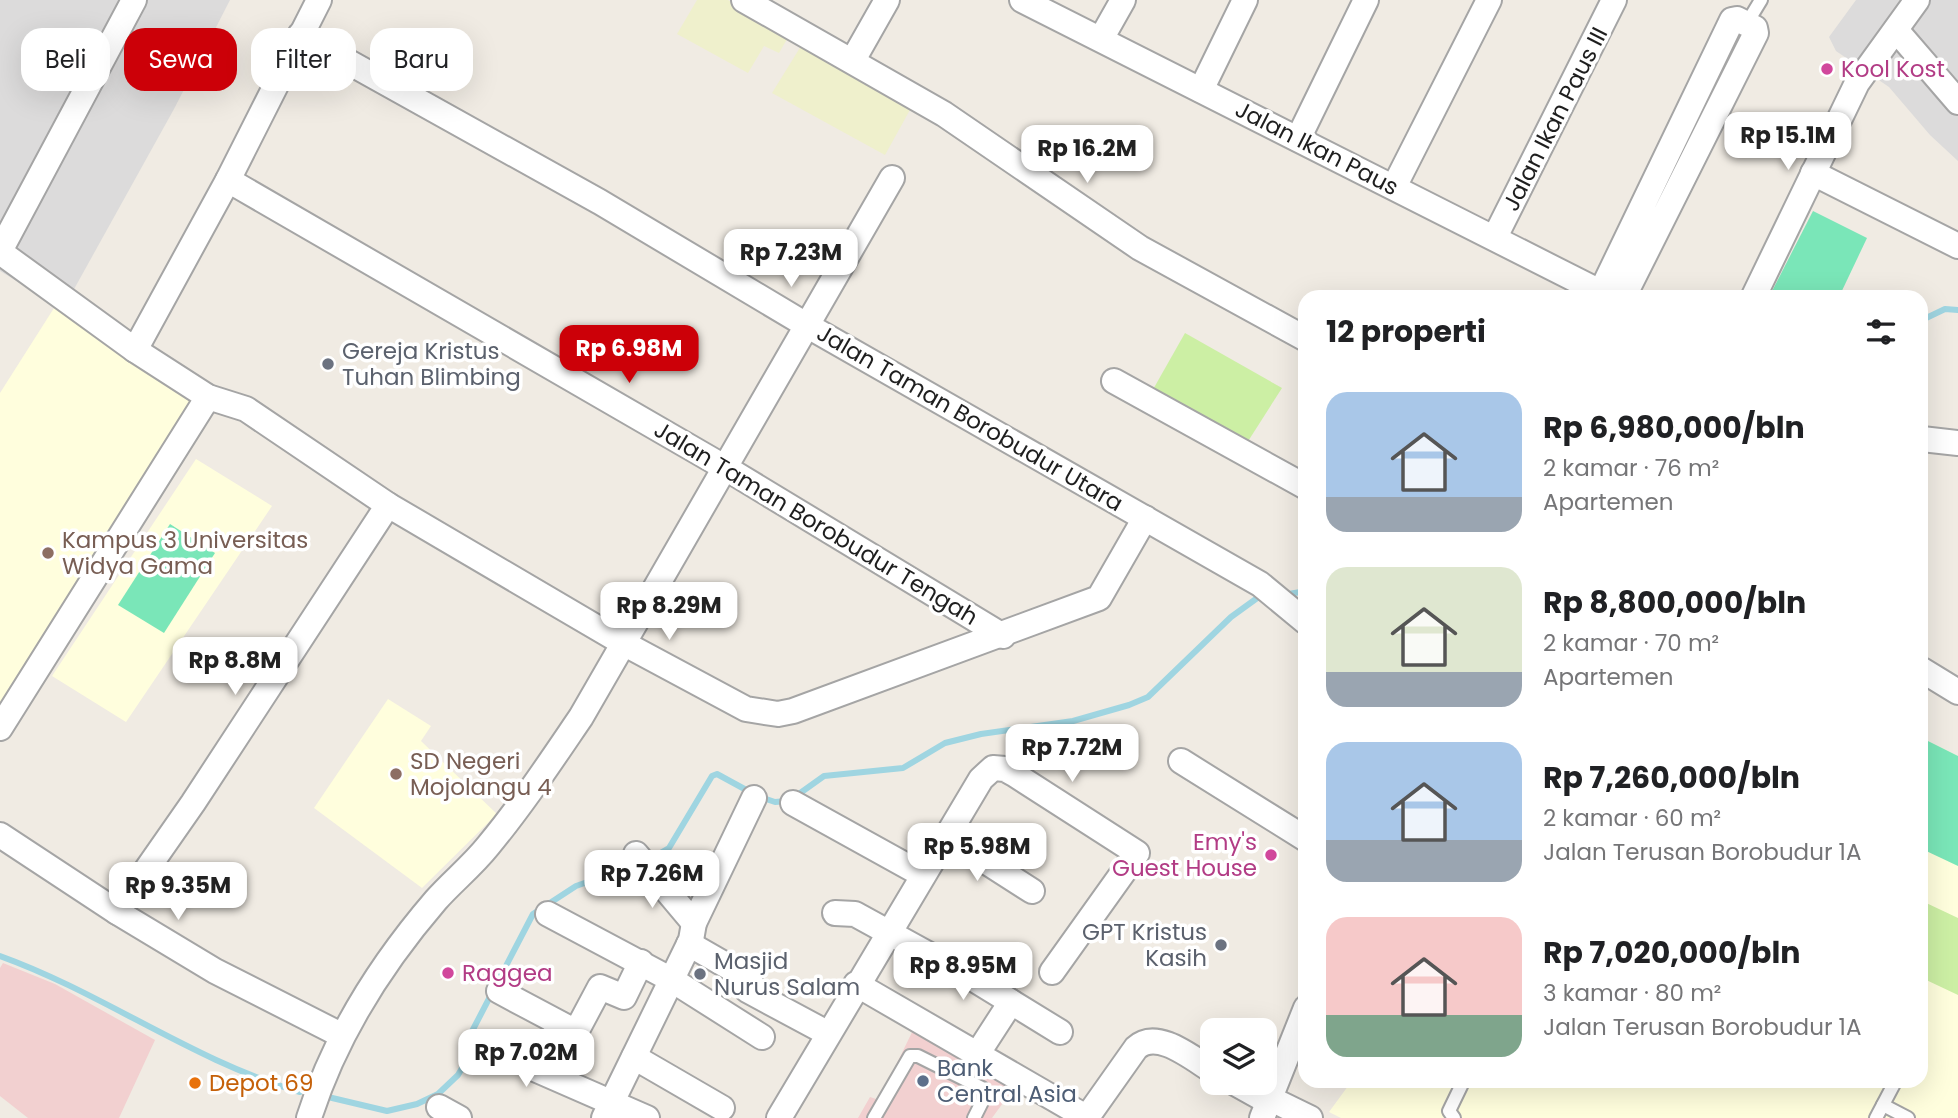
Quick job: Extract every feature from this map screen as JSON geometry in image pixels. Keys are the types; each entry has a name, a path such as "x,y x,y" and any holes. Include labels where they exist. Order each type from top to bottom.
{"street":[{"path":"134,0 0,251 135,350 208,397 246,409 388,505 623,643 746,709 778,714 1003,636 1099,598 1145,518"},
{"path":"304,28 319,0"},
{"path":"744,0 944,114 1140,248 1298,335"},
{"path":"852,60 887,0"},
{"name":"Jalan Ikan Paus","path":"1023,0 1597,290"},
{"path":"1101,39 1123,0"},
{"path":"1200,90 1245,0"},
{"path":"1298,139 1366,0"},
{"path":"1394,187 1489,0"},
{"name":"Jalan Ikan Paus III","path":"1495,237 1614,0"},
{"path":"1757,290 1865,70 1917,0"},
{"path":"1611,290 1732,20 1748,23"},
{"path":"1896,30 1958,102"},
{"name":"Jalan Taman Borobudur Utara","path":"356,66 600,202 808,326 1260,584 1298,615"},
{"path":"135,350 228,180 272,91"},
{"path":"1813,173 1958,246"},
{"path":"309,1118 341,1035 394,954 437,900 486,849 529,794 581,717 892,178"},
{"name":"Jalan Taman Borobudur Tengah","path":"228,180 724,467 1003,636"},
{"path":"1114,381 1298,483"},
{"path":"0,728 208,397"},
{"path":"1928,440 1958,443"},
{"path":"117,912 193,803 388,505"},
{"path":"1928,674 1958,692"},
{"path":"1181,761 1298,834"},
{"path":"779,1118 946,836 981,779 993,768 1005,769 1014,774 1137,853 1052,972"},
{"path":"608,1111 672,980 754,797"},
{"path":"793,803 923,875"},
{"path":"0,835 117,912 215,971 341,1035"},
{"path":"946,836 1032,891"},
{"path":"640,860 692,933 750,979 747,990 827,1033"},
{"path":"835,913 855,914 1060,1032"},
{"path":"548,914 641,962 762,1037"},
{"path":"499,991 576,1032 600,987 624,998 641,962"},
{"path":"856,984 1084,1116 1090,1113 1136,1048 1147,1040 1160,1041 1200,1064"},
{"path":"978,1053 1011,1002"},
{"path":"560,1024 537,1070 608,1111 647,1118"},
{"path":"1267,1106 1298,1028"},
{"path":"634,1057 722,1108"},
{"path":"1252,1095 1267,1106 1310,1118"}],"lane":[{"path":"1748,23 1761,0"},
{"path":"874,1118 910,1056 918,1056 982,1088 984,1098 974,1118"},
{"path":"1454,1118 1449,1111 1460,1088"},
{"path":"1876,1118 1892,1088"},
{"path":"1883,1105 1908,1118"}],"shaded area":[{"path":"0,0 230,0 216,28 124,28 124,91 183,91 63,309 0,271"},
{"path":"697,0 728,0 790,34 779,53 764,46 748,73 677,34"},
{"path":"1856,0 1958,0 1958,161 1930,135 1889,87 1836,51 1829,37"},
{"path":"801,46 911,108 885,155 772,93"},
{"name":"Kampus 3 Universitas Widya Gama","path":"54,308 191,400 0,707 0,393"},
{"name":"Kampus 3 Universitas Widya Gama","path":"196,459 272,506 126,722 52,676"},
{"name":"SD Negeri Mojolangu 4","path":"388,699 431,726 421,741 497,814 422,888 314,808"},
{"path":"1928,741 1958,756 1958,1118 1341,1118 1329,1112 1347,1088 1928,1088"},
{"path":"3,963 55,984 155,1040 119,1118 28,1118 0,1096 0,968"},
{"path":"917,1022 1019,1081 992,1118 858,1118 870,1097 879,1100"}],"green space":[{"path":"1813,211 1867,238 1842,290 1773,290"},
{"path":"1185,333 1282,388 1245,446 1151,393"},
{"path":"170,524 215,553 164,633 118,605"},
{"path":"1928,741 1958,756 1958,866 1928,852"},
{"path":"1928,904 1958,918 1958,995 1928,981"}],"waterway":[{"path":"1928,317 1945,309 1958,310"},
{"path":"1283,595 1298,592"},
{"path":"796,796 824,776 903,768 945,743 981,734 1073,721 1148,697 1231,617 1260,596 1265,596"},
{"path":"650,859 669,848 712,776 717,774 750,792"},
{"path":"760,797 775,802 787,801"},
{"path":"328,1097 387,1111 417,1104 438,1094 458,1075 465,1063 468,1039 533,914 576,886 636,865"},
{"path":"0,956 76,989 223,1063 300,1092"}],"place":[{"name":"Kool Kost","path":"1827,69"},
{"name":"Gereja Kristus Tuhan Blimbing","path":"328,364"},
{"name":"Kampus 3 Universitas Widya Gama","path":"48,553"},
{"name":"SD Negeri Mojolangu 4","path":"396,774"},
{"name":"Emy's Guest House","path":"1271,855"},
{"name":"GPT Kristus Kasih","path":"1221,945"},
{"name":"Raggea","path":"448,973"},
{"name":"Masjid Nurus Salam","path":"700,974"},
{"name":"Bank Central Asia","path":"923,1081"},
{"name":"Depot 69","path":"195,1083"}]}
